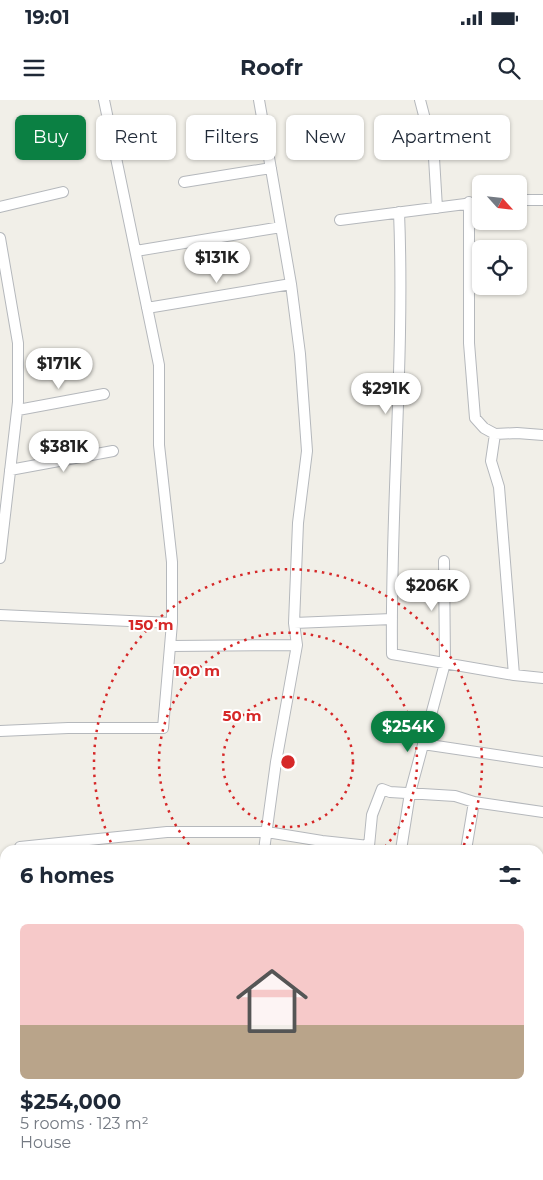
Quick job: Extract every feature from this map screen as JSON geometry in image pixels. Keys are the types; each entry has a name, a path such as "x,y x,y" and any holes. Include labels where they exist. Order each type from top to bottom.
{"street":[{"path":"0,731 68,728 163,728 171,646 172,562 159,445 159,365 104,100"},
{"path":"259,100 291,284 300,354 307,451 298,523 294,623 297,645 276,762 265,845"},
{"path":"420,100 433,141 438,208"},
{"path":"184,182 271,168"},
{"path":"0,207 63,192"},
{"path":"528,200 543,200"},
{"path":"340,220 438,208 469,202 468,343 475,418 484,428 495,434 543,435"},
{"path":"399,212 401,282 392,654 514,675 543,678"},
{"path":"136,251 281,228"},
{"path":"0,238 18,343 18,410 0,558"},
{"path":"148,308 291,284"},
{"path":"18,410 104,394"},
{"path":"495,434 491,461 499,486 514,675"},
{"path":"10,470 113,451"},
{"path":"402,845 410,792 445,663 444,561"},
{"path":"0,615 172,623"},
{"path":"294,623 392,618"},
{"path":"171,646 297,645"},
{"path":"423,744 543,762"},
{"path":"370,845 372,815 382,789 390,792 455,796 474,802 543,812"},
{"path":"467,845 474,802"},
{"path":"39,845 166,832 267,832 318,845"}]}
